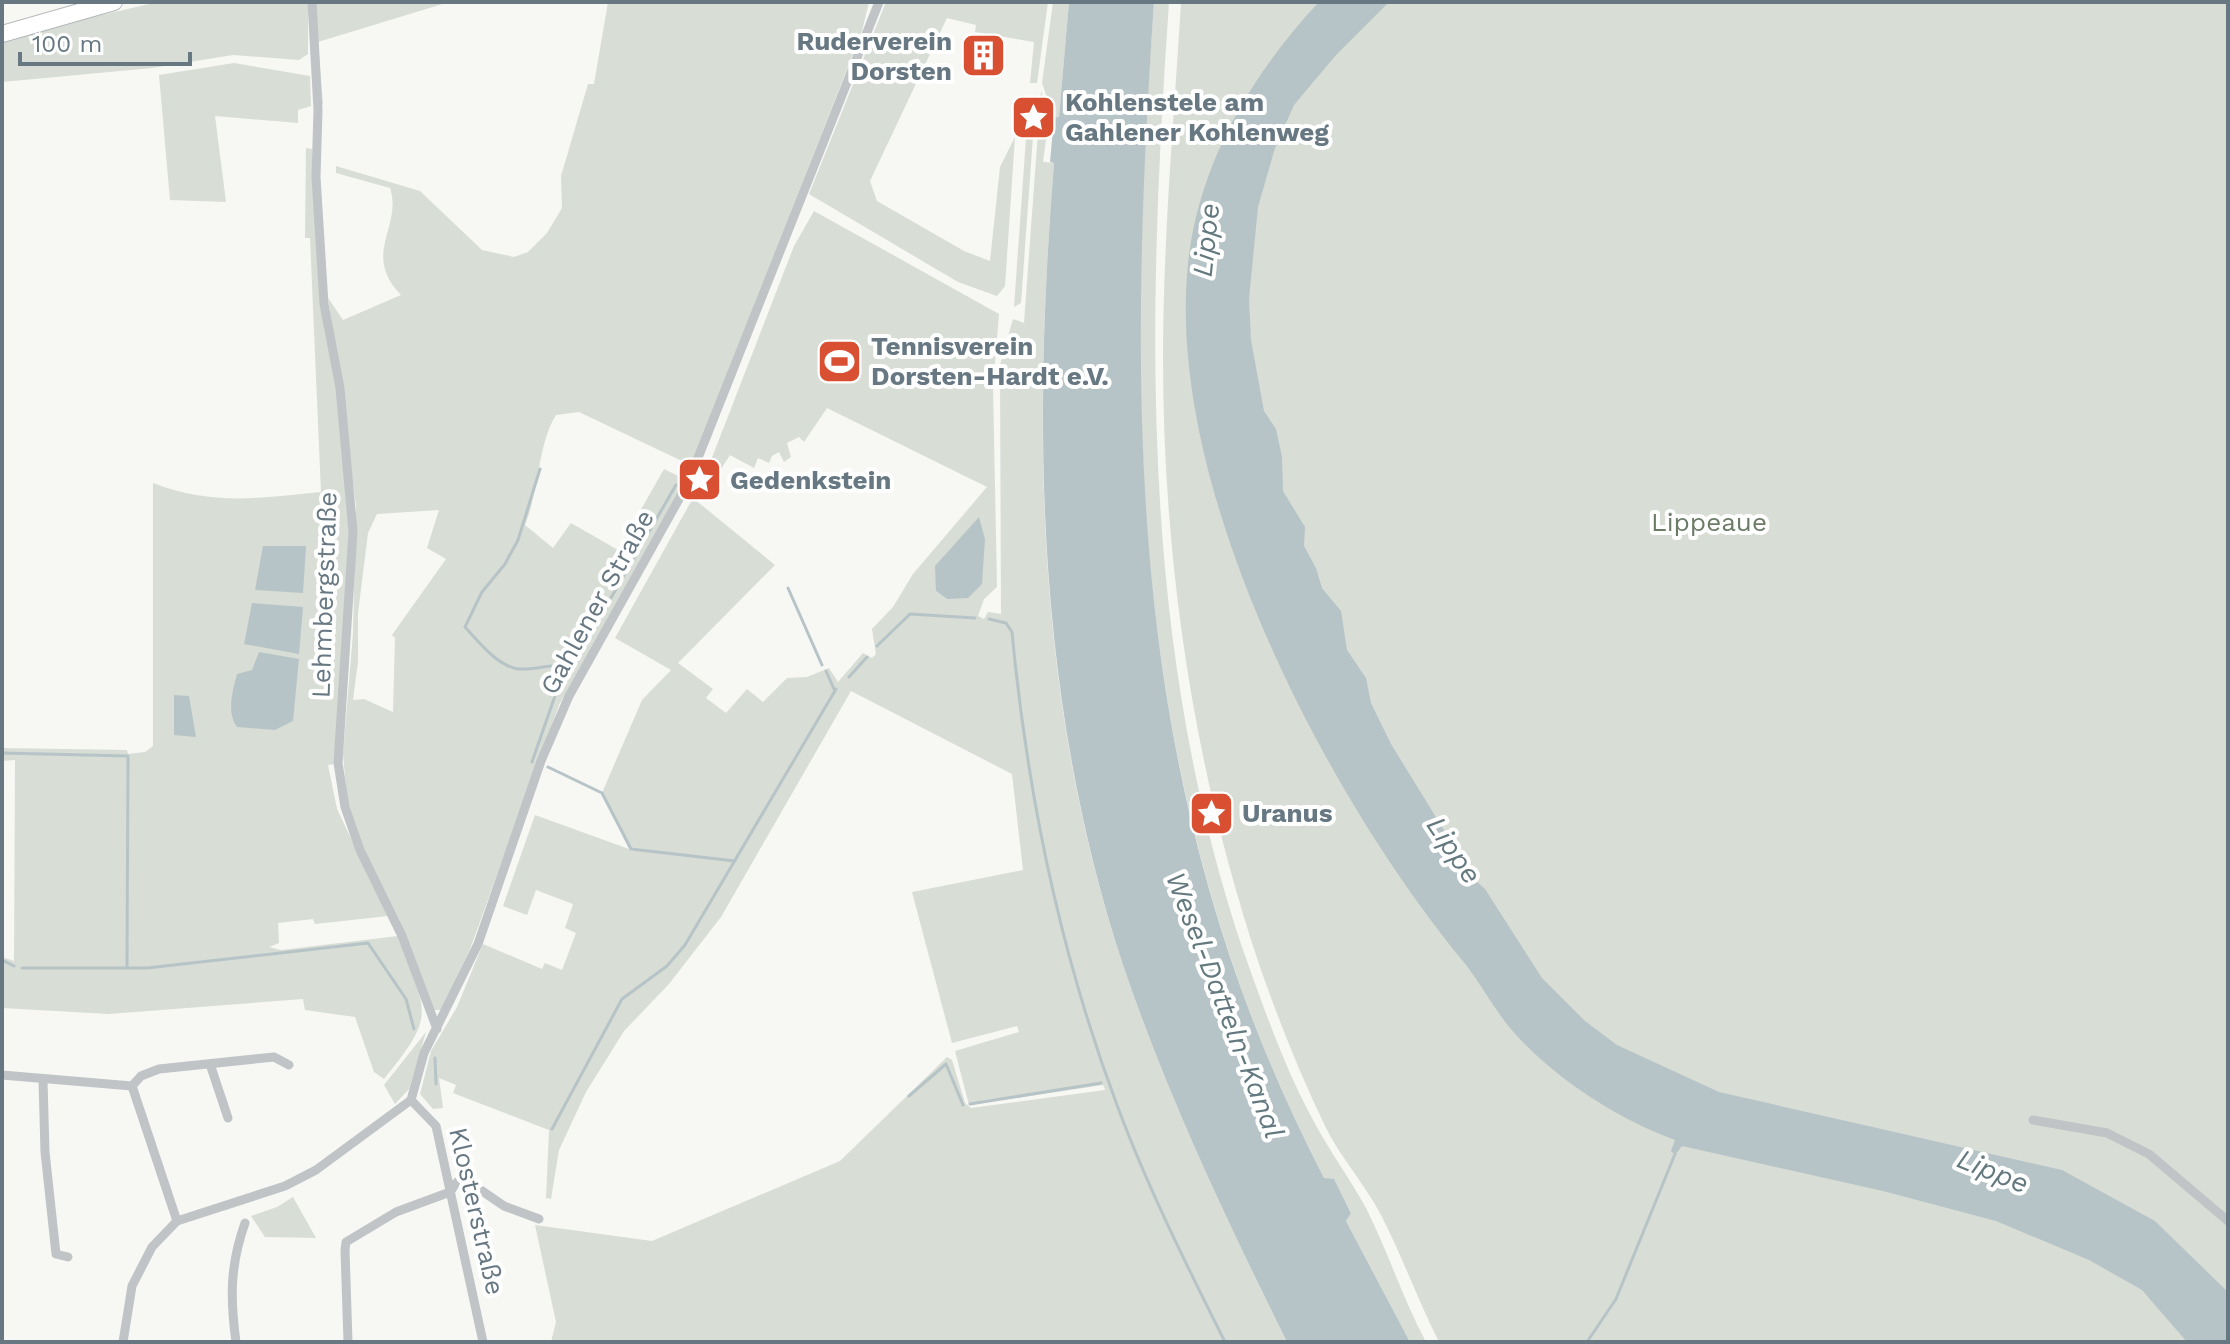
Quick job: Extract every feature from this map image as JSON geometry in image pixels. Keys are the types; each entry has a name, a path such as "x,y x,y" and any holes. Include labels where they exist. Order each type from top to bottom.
{"highway":[{"path":"2,24 101,2"},
{"path":"2,34 114,2"}],"street":[{"name":"Lehmbergstraße","path":"312,2 316,177 324,304 340,388 353,532 338,763 345,807 360,850 402,936 437,1029"},
{"name":"Gahlener Straße","path":"411,1100 424,1053 478,944 541,761 569,696 688,483 879,2"},
{"path":"2,1075 132,1086 150,1072 274,1057 289,1065"},
{"path":"210,1064 228,1118"},
{"path":"43,1080 45,1152 54,1240 56,1254 68,1257"},
{"path":"132,1086 177,1221"},
{"path":"123,1342 132,1286 152,1247 177,1221 300,1178 411,1100"},
{"name":"Klosterstraße","path":"411,1100 436,1126 483,1342"},
{"path":"2033,1120 2107,1133 2149,1154 2228,1221"},
{"path":"348,1342 346,1242 396,1212 450,1192 457,1182 472,1184 504,1206 539,1219"},
{"path":"236,1342 230,1281 234,1253 245,1223"}],"green space":[{"path":"158,2 308,2 308,54 299,60 233,55 152,68 2,82 2,38"},
{"path":"315,2 449,2 318,42 323,105 321,103"},
{"path":"608,2 869,2 862,31 691,466 681,470 684,462 579,412 556,415 550,426 525,525 553,548 571,523 618,550 664,469 678,476 682,485 559,705 470,949 442,1010 433,1010 358,834 347,799 343,754 353,633 356,506 328,298 343,320 401,295 384,266 383,253 393,202 390,188 336,173 336,166 420,191 482,250 514,257 528,252 547,233 562,208 561,176 588,84 594,84","holes":["439,510 427,548 446,559 392,635 395,638 393,712 364,699 353,700 358,662 358,613 368,533 377,514"]},
{"path":"886,2 1048,2 1037,83 1030,83 1034,42 975,32 976,25 947,18 870,181 877,201 964,251 990,261 1000,167 1015,137 1005,286 997,296 958,282 809,194"},
{"path":"1053,2 1069,2 1059,118 1054,118 1042,83"},
{"path":"1154,2 1169,2 1157,241 1155,361 1159,480 1168,599 1184,717 1209,834 1243,950 1274,1036 1312,1118 1366,1208 1426,1342 1410,1342 1346,1221 1351,1212 1334,1180 1324,1178 1271,1065 1228,951 1195,837 1171,720 1154,603 1144,483 1139,362 1141,208"},
{"name":"Lippeaue","path":"1181,2 2228,2 2228,1342 1439,1342 1381,1215 1331,1137 1290,1046 1236,891 1200,741 1176,589 1164,435 1165,269"},
{"path":"234,63 310,76 311,106 298,110 298,123 215,116 226,202 170,200 159,75"},
{"path":"1041,91 1049,117 1043,162 1054,163 1043,366 1043,467 1057,668 1072,768 1094,867 1140,1013 1199,1156 1287,1342 551,1342 556,1322 535,1225 652,1241 840,1161 947,1057 952,1060 965,1103 971,1108 1105,1090 1103,1085 969,1105 955,1051 1019,1032 1017,1026 952,1043 912,892 1023,870 1012,774 851,691 721,917 669,984 624,1031 586,1092 559,1150 551,1199 546,1198 549,1130 453,1093 456,1085 439,1078 443,1108 433,1109 420,1094 431,1051 457,1007 483,944 542,969 545,963 562,970 576,933 565,928 573,904 536,890 527,915 503,906 535,815 629,849 602,793 642,700 671,670 615,638 693,498 775,565 678,663 713,689 706,698 726,713 747,689 763,702 787,678 807,677 829,668 838,682 863,653 872,658 876,654 872,629 893,607 913,574 987,487 827,408 804,442 799,437 787,443 791,457 784,462 779,452 772,456 769,463 758,458 754,468 730,455 710,486 706,473 794,246 814,211 999,314 993,386 997,587 984,599 978,616 984,619 988,612 1001,614 1000,365 1013,319 1024,323","holes":["982,533 982,584 947,599 936,591"]},
{"path":"1036,94 1021,303 1014,307 1027,124"},
{"path":"306,148 312,149 349,534 335,764 328,765 337,809 388,916 315,924 313,919 278,923 279,943 269,947 281,950 398,936 415,981 422,1011 413,1039 384,1079 374,1072 355,1017 305,1010 303,999 109,1014 2,1008 2,957 14,961 15,760 2,761 2,748 127,750 128,754 145,752 153,746 153,483 216,498 321,492 310,238 305,238"},
{"path":"426,1032 409,1089 395,1104 384,1085"},
{"path":"293,1197 316,1238 265,1237 251,1216 277,1207"}],"water":[{"name":"Wesel-Datteln-Kanal","path":"1069,2 1154,2 1145,157 1141,308 1143,457 1154,604 1176,748 1210,892 1259,1035 1324,1178 1334,1179 1351,1213 1346,1221 1410,1342 1287,1342 1178,1109 1123,965 1094,867 1073,768 1058,668 1048,568 1043,467 1043,366 1054,163 1050,162 1054,118 1059,117"},
{"name":"Lippe","path":"1319,2 1389,2 1336,55 1294,105 1275,148 1258,207 1249,299 1251,340 1264,411 1276,429 1282,457 1283,491 1305,527 1304,546 1322,588 1341,611 1347,650 1366,678 1371,703 1391,744 1474,879 1485,889 1542,978 1585,1021 1617,1045 1719,1092 2062,1170 2155,1221 2228,1292 2228,1342 2187,1342 2142,1290 2089,1260 1996,1221 1883,1191 1682,1146 1675,1155 1671,1151 1675,1140 1611,1110 1534,1053 1503,1019 1410,891 1358,812 1309,724 1265,632 1228,537 1202,443 1188,351 1188,264 1203,191 1216,156 1251,90"},
{"path":"979,517 985,539 982,584 968,598 947,599 936,591 935,566"},
{"path":"263,546 306,546 303,593 255,590"},
{"path":"252,603 303,607 299,654 244,644"},
{"path":"259,652 299,659 293,721 275,730 237,727 232,715 231,701 237,674 252,670"},
{"path":"174,695 189,696 196,737 174,735"}],"waterway":[{"path":"540,469 518,540 505,564 482,592 465,627 490,653 512,668 571,668"},
{"path":"532,762 556,693 676,485"},
{"path":"788,588 822,665"},
{"path":"877,646 910,614 975,618"},
{"path":"989,619 1006,623 1012,632 1027,752 1049,872 1097,1048 1141,1165 1225,1342"},
{"path":"849,677 867,657"},
{"path":"826,671 834,689"},
{"path":"552,1129 622,999 667,966 685,945 836,689"},
{"path":"2,753 128,756 127,966"},
{"path":"548,767 602,793 631,849 735,861"},
{"path":"22,968 147,968 368,943 406,999 414,1029"},
{"path":"2,960 14,966"},
{"path":"435,1058 436,1084"},
{"path":"909,1096 946,1064 963,1105"},
{"path":"970,1104 1101,1083"},
{"path":"1587,1342 1616,1299 1675,1154"}],"place":[{"name":"Ruderverein Dorsten","path":"983,56"},
{"name":"Kohlenstele am Gahlener Kohlenweg","path":"1034,117"},
{"name":"Tennisverein Dorsten-Hardt e.V.","path":"840,361"},
{"name":"Gedenkstein","path":"699,480"},
{"name":"Uranus","path":"1211,813"}]}
